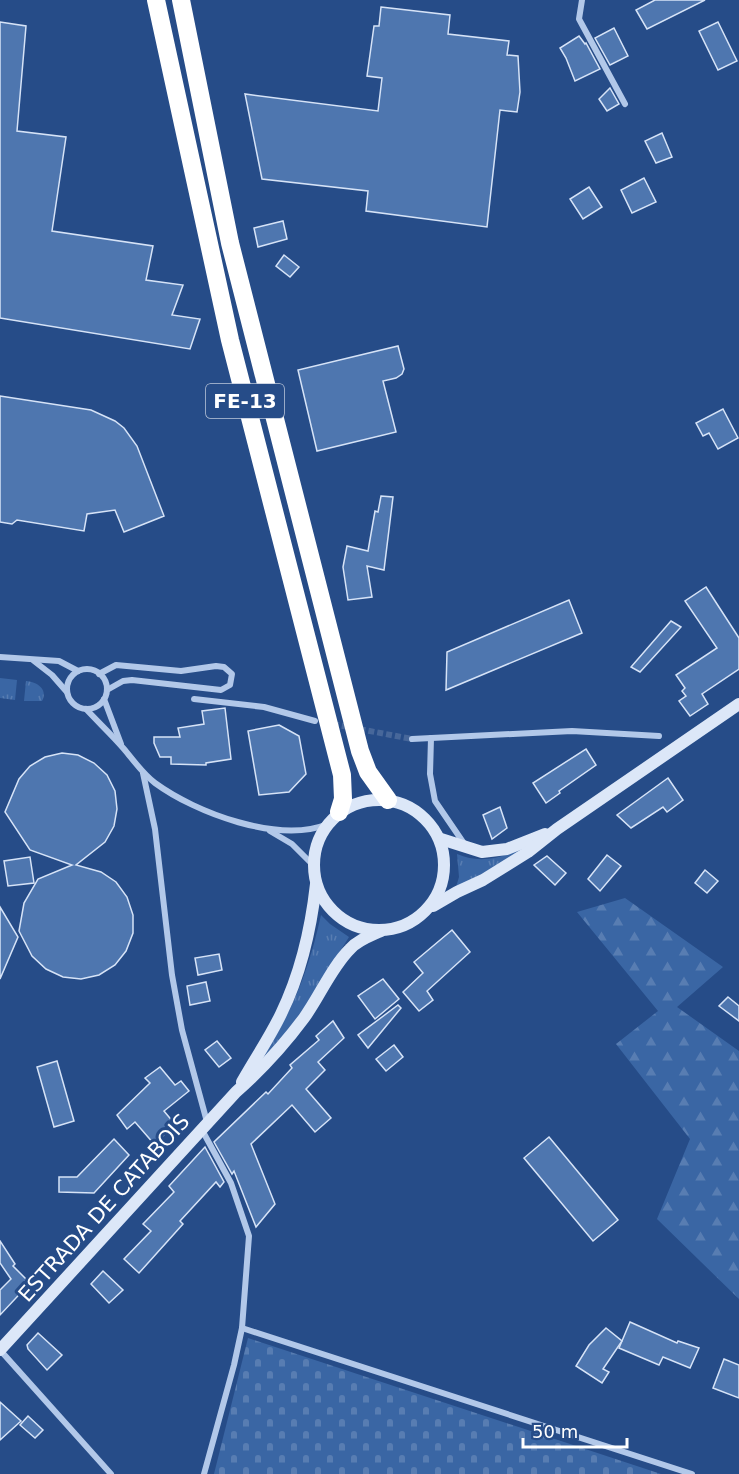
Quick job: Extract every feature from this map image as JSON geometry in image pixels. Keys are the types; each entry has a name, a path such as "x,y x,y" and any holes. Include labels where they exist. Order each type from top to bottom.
{"highway":[{"name":"FE-13","path":"156,0 230,340 342,775 337,812"},
{"name":"FE-13","path":"181,0 230,243 360,751 368,772 383,794"}],"main road":[{"name":"ESTRADA DE CATABOIS","path":"429,908 438,894 444,877 445,860 441,839 430,824 414,809 383,794 337,812 317,843 312,864 320,894 331,909 345,921 363,928 381,931 399,928 415,920 429,908 504,868 739,704"},
{"name":"ESTRADA DE CATABOIS","path":"441,839 482,852 507,849 557,830"},
{"name":"ESTRADA DE CATABOIS","path":"236,1092 270,1035 294,983 313,911 316,883"},
{"name":"ESTRADA DE CATABOIS","path":"0,1350 294,1031 351,948 381,931"}],"street":[{"path":"582,0 579,19 625,104"},
{"path":"0,657 59,661 78,671"},
{"path":"33,660 52,675 72,702 86,709 123,747 143,772 154,782 184,801 215,814 279,831 313,830 337,812"},
{"path":"99,674 116,665 181,671 210,666 224,667 232,674 230,685 221,690 132,680 123,681 106,690"},
{"path":"66,691 71,677 78,671 86,669 99,674 104,679 106,690 104,699 123,747"},
{"path":"86,709 93,708 104,699"},
{"path":"194,699 264,707 315,721"},
{"path":"412,739 572,731 659,736"},
{"path":"431,738 430,774 435,801 468,849"},
{"path":"143,772 155,829 174,986 182,1030 205,1126 231,1183 249,1236 242,1328 204,1474"},
{"path":"265,828 292,844 312,864"},
{"path":"242,1328 692,1474"},
{"path":"0,1350 111,1474"}],"green space":[{"path":"0,678 17,680 15,700 0,698"},
{"path":"26,681 41,687 44,693 42,701 24,701"},
{"path":"523,848 501,864 456,887 459,877 457,854 482,859 507,855"},
{"path":"625,898 723,967 677,1007 739,1051 739,1299 657,1219 690,1139 616,1044 658,1011 577,912"},
{"path":"321,915 349,937 307,1004 261,1060 282,1025 298,990 311,954"},
{"path":"248,1338 661,1474 214,1474"}],"building":[{"path":"655,0 705,0 647,29 636,10"},
{"path":"381,7 450,15 448,34 509,41 507,55 518,56 520,92 517,112 500,110 487,227 366,211 368,191 262,179 245,94 378,111 382,78 367,76 374,26 379,26"},
{"path":"0,22 26,26 17,131 66,137 52,231 153,246 146,280 183,285 172,315 200,319 190,349 0,318"},
{"path":"718,22 737,61 718,70 699,31"},
{"path":"614,28 628,56 610,65 595,38"},
{"path":"579,36 586,43 600,69 575,81 560,48"},
{"path":"610,88 619,104 607,111 599,99"},
{"path":"662,133 672,157 656,163 645,141"},
{"path":"644,178 656,202 632,213 621,190"},
{"path":"589,187 602,207 583,219 570,199"},
{"path":"283,221 287,239 258,247 254,228"},
{"path":"284,255 299,267 290,277 276,266"},
{"path":"398,346 404,369 402,374 383,381 396,432 317,451 298,370"},
{"path":"0,396 91,410 115,421 124,428 137,446 164,516 124,532 115,510 87,514 84,531 17,520 12,524 0,522"},
{"path":"723,409 738,438 718,449 709,433 703,436 696,423"},
{"path":"381,496 393,497 384,570 367,566 372,597 348,600 343,567 347,546 368,551 375,511 378,512"},
{"path":"706,587 739,638 739,669 702,694 708,704 690,716 679,701 686,696 682,691 685,688 676,675 717,648 685,601"},
{"path":"569,600 582,633 446,690 447,652"},
{"path":"671,621 681,627 640,672 631,667"},
{"path":"225,708 231,759 206,763 206,765 171,764 171,757 160,757 154,737 180,737 178,728 204,724 202,711"},
{"path":"279,725 299,736 306,774 289,792 259,795 248,731"},
{"path":"586,749 596,765 546,803 533,783"},
{"path":"62,753 78,755 94,763 107,775 115,791 117,809 114,826 105,842 76,865 101,872 116,882 127,897 133,915 133,933 126,951 115,965 99,975 81,979 63,977 46,969 32,956 19,931 24,903 38,879 72,865 30,850 5,812 19,779 30,766 45,757"},
{"path":"668,778 683,800 667,812 663,807 631,828 617,815"},
{"path":"500,807 507,828 492,839 483,815"},
{"path":"607,855 621,866 600,891 588,879"},
{"path":"547,856 566,873 555,885 534,865"},
{"path":"30,857 34,883 8,886 4,861"},
{"path":"705,870 718,881 707,893 695,883"},
{"path":"0,907 18,937 0,979"},
{"path":"452,930 470,952 427,991 433,1000 419,1011 403,992 423,973 414,962"},
{"path":"219,954 222,970 198,975 195,958"},
{"path":"383,979 399,999 375,1019 358,996"},
{"path":"206,982 210,1001 190,1005 187,986"},
{"path":"728,997 739,1006 739,1021 719,1006"},
{"path":"398,1005 401,1008 368,1048 358,1035"},
{"path":"333,1021 344,1038 318,1062 325,1070 306,1089 331,1118 315,1132 292,1105 251,1144 275,1204 256,1227 234,1171 232,1174 214,1142 266,1092 268,1094 292,1068 290,1065 319,1040 316,1036"},
{"path":"217,1041 231,1058 219,1067 205,1050"},
{"path":"394,1045 403,1057 386,1071 376,1059"},
{"path":"57,1061 74,1121 54,1127 37,1067"},
{"path":"160,1067 175,1085 181,1081 189,1091 164,1111 174,1123 155,1145 135,1122 127,1129 117,1115 150,1083 145,1078"},
{"path":"549,1137 618,1220 593,1241 524,1158"},
{"path":"114,1139 129,1155 94,1193 59,1192 59,1177 77,1177"},
{"path":"205,1147 224,1182 220,1187 216,1182 180,1221 183,1224 139,1273 124,1259 151,1231 143,1224 174,1192 169,1186"},
{"path":"0,1241 15,1264 13,1266 30,1283 0,1315 0,1290 11,1279 0,1263"},
{"path":"103,1271 123,1290 109,1303 91,1284"},
{"path":"630,1322 677,1343 678,1341 699,1348 690,1368 663,1357 659,1365 619,1348"},
{"path":"606,1328 622,1341 603,1369 609,1372 602,1383 576,1366 589,1345"},
{"path":"38,1333 62,1355 47,1370 27,1345"},
{"path":"724,1359 739,1365 739,1398 713,1388"},
{"path":"0,1402 21,1421 0,1440"},
{"path":"28,1416 43,1430 35,1438 20,1425"}],"tunnel":[{"path":"333,724 412,739"}]}
